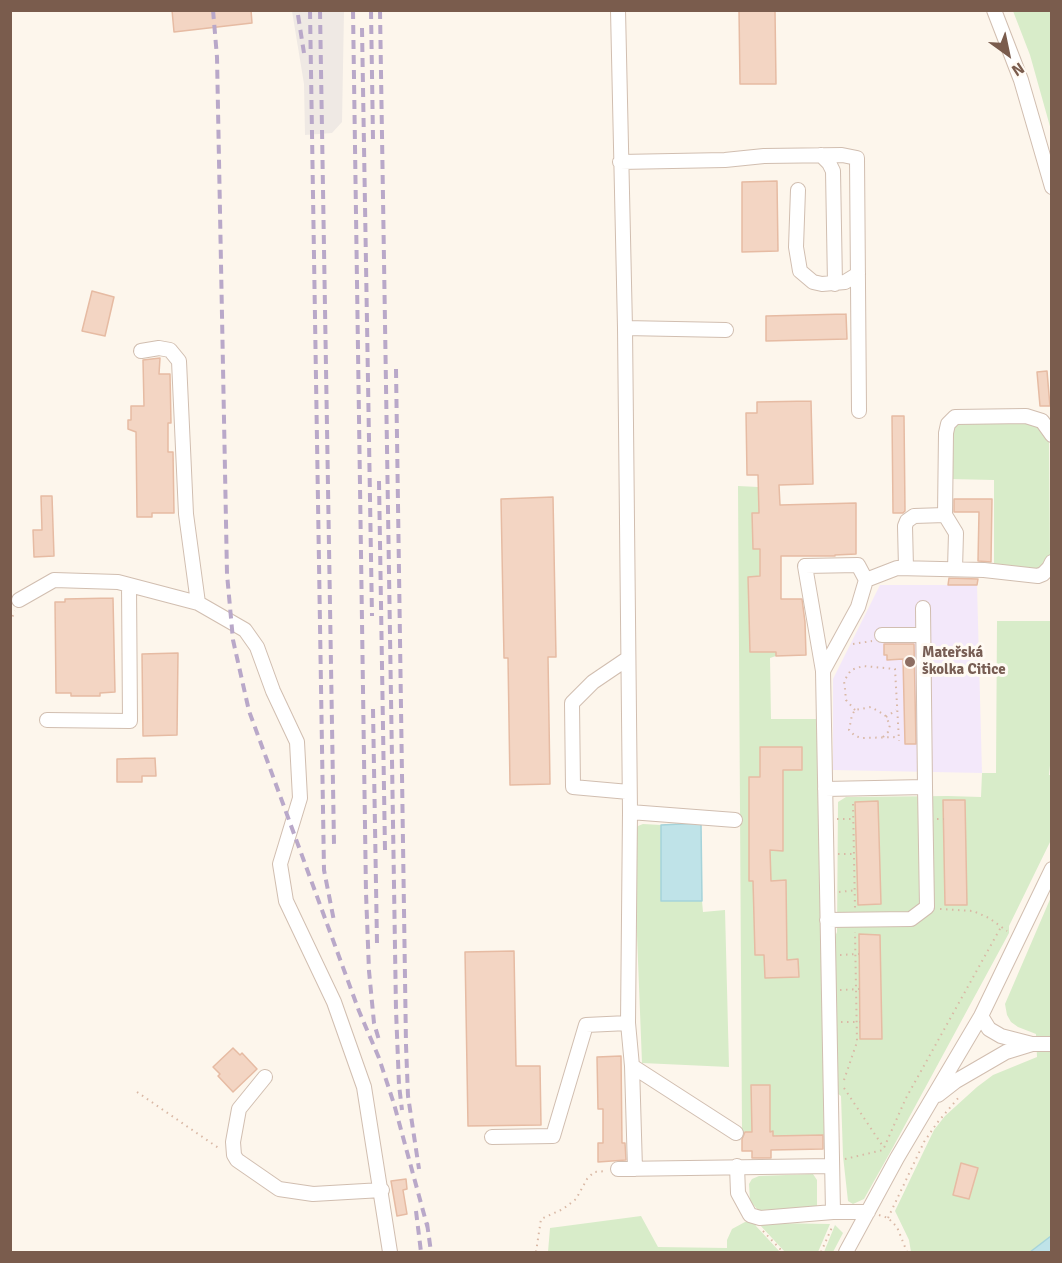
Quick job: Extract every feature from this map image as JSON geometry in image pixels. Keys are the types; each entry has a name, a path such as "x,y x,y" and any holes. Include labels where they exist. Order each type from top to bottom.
{"street":[{"path":"618,10 625,328 630,792 628,1023 632,1066 635,1169"},
{"path":"994,10 1021,80 1052,187"},
{"path":"620,162 821,155 857,158 859,411"},
{"path":"821,155 829,163 832,171 835,284"},
{"path":"798,190 796,247 800,271 813,282 835,284 845,282 858,274"},
{"path":"625,328 726,330"},
{"path":"141,351 159,348 170,351 179,361 186,514 198,603"},
{"path":"955,569 956,533 945,515 948,424 955,417 1026,416 1042,421 1052,435"},
{"path":"906,568 905,526 907,521 914,516 945,515"},
{"path":"866,580 889,569 906,568 955,569 1038,576 1043,574 1052,562"},
{"path":"823,671 858,607 866,580 858,565 805,566 823,671 832,1166 836,1212"},
{"path":"19,600 54,580 118,582 198,603 244,630 257,647 273,691 297,742 300,798 280,864 286,901 334,1002 364,1087 390,1252"},
{"path":"47,720 130,721 129,585"},
{"path":"828,920 911,919 927,907 923,608"},
{"path":"884,635 923,634"},
{"path":"627,660 593,682 572,703 573,787 630,792"},
{"path":"825,789 926,787"},
{"path":"630,812 735,820"},
{"path":"846,1252 897,1158 981,1016 1052,869"},
{"path":"981,1016 988,1029 1001,1036 1034,1044 1052,1044"},
{"path":"492,1137 553,1136 586,1025 628,1023"},
{"path":"932,1100 956,1081 1006,1052 1034,1044"},
{"path":"632,1066 736,1133"},
{"path":"265,1077 239,1109 233,1142 234,1155 237,1160 279,1189 313,1194 382,1190"},
{"path":"737,1166 738,1193 750,1215 760,1218 868,1212"},
{"path":"618,1169 832,1166"}],"path":[{"path":"840,640 849,644 880,640 884,635"},
{"path":"863,666 895,669 899,739 862,738 851,734 850,723 855,710 846,700 844,681 851,670 863,666"},
{"path":"855,710 871,707 886,717 890,725 883,737"},
{"path":"886,717 897,710"},
{"path":"839,1096 857,1042 858,1022 853,804"},
{"path":"825,819 854,820"},
{"path":"826,855 855,854"},
{"path":"827,892 856,890"},
{"path":"832,1166 840,1160 883,1150 906,1098 1001,927 989,918 973,911 927,907"},
{"path":"828,955 857,954"},
{"path":"828,990 858,989"},
{"path":"829,1023 858,1022"},
{"path":"843,1086 884,1148"},
{"path":"137,1092 237,1160"},
{"path":"907,1252 897,1227 888,1218 924,1142 960,1095"},
{"path":"536,1252 541,1219 563,1209 576,1199 587,1179 594,1172 618,1169"},
{"path":"821,1252 836,1212"},
{"path":"750,1215 783,1252"}],"shaded area":[{"path":"292,11 344,11 342,122 332,133 305,135 304,84"},
{"name":"Mateřská školka Citice","path":"880,585 977,585 982,773 833,770 833,679"}],"green space":[{"path":"1013,11 1051,11 1051,130 1030,55"},
{"path":"1027,419 1040,424 1049,436 1050,561 1042,572 994,565 994,480 949,479 949,432 957,420"},
{"path":"738,486 758,487 759,513 752,514 753,548 760,549 760,576 748,577 750,652 776,652 776,656 770,658 771,719 818,719 824,1135 773,1136 773,1132 770,1132 769,1085 751,1085 752,1132 742,1132","holes":["760,747 802,747 802,770 778,770 782,851 770,850 771,881 786,880 786,960 798,959 798,977 765,977 764,960 767,955 755,955 753,881 749,881 760,777"]},
{"path":"997,621 1051,621 1052,746 1049,775 1052,775 1051,840 1009,926 1009,933 892,1149 864,1199 853,1204 848,1201 843,1156 841,1096 837,1093 834,939 837,932 838,802 846,797 981,797 982,773 996,773"},
{"path":"661,825 661,901 702,901 703,912 725,910 729,1067 642,1063 633,833 638,826"},
{"path":"1051,897 1051,1236 1030,1252 911,1252 909,1240 895,1211 934,1130 945,1116 993,1075 1037,1057 1036,1034 1011,1022 1005,1004"},
{"path":"813,1174 817,1180 817,1206 811,1209 758,1210 750,1201 749,1184 752,1179 759,1176"},
{"path":"641,1216 658,1247 727,1248 727,1240 732,1229 745,1222 754,1222 780,1252 548,1252 550,1228"},
{"path":"759,1224 830,1224 818,1252 785,1252"},
{"path":"835,1225 843,1233 833,1252 824,1252"}],"water":[{"path":"701,823 702,901 661,901 661,825"},
{"path":"1051,1236 1051,1252 1030,1252"}],"building":[{"path":"172,10 251,10 252,23 174,32"},
{"path":"739,10 775,10 776,84 740,84"},
{"path":"777,181 778,251 742,252 742,182"},
{"path":"92,291 114,297 105,336 82,331"},
{"path":"846,314 847,339 766,341 766,316"},
{"path":"160,358 159,374 170,374 171,423 168,423 168,452 173,452 174,513 152,513 152,517 137,517 136,432 128,429 128,420 131,420 131,406 144,406 143,360"},
{"path":"1047,371 1050,406 1040,406 1037,372"},
{"path":"811,401 813,484 779,485 780,505 856,503 856,554 781,556 781,599 802,599 806,655 776,656 776,652 750,652 748,577 760,576 760,549 753,549 752,513 759,513 758,475 747,475 746,413 757,413 757,402"},
{"path":"892,416 904,416 905,511 903,513 893,513"},
{"path":"41,496 52,496 54,556 34,557 33,530 42,530"},
{"path":"553,497 556,657 548,657 550,784 510,785 508,658 504,658 501,499"},
{"path":"954,499 992,499 991,562 978,561 979,512 954,512"},
{"path":"949,578 978,579 977,585 948,585"},
{"path":"113,598 115,692 100,693 100,696 71,696 71,693 56,693 55,602 65,602 65,599"},
{"path":"884,644 914,644 916,744 905,744 903,659 887,660 887,655 884,655"},
{"path":"178,653 177,735 143,736 142,654"},
{"path":"760,747 802,747 802,770 783,770 783,851 770,850 771,881 786,880 787,960 798,959 799,977 765,978 764,955 755,955 753,881 749,881 749,777 760,777"},
{"path":"155,758 156,776 142,776 142,782 117,782 117,759"},
{"path":"943,800 965,800 967,905 945,905"},
{"path":"878,801 881,904 858,905 855,802"},
{"path":"859,934 880,935 882,1039 860,1039"},
{"path":"514,951 516,1066 540,1066 541,1125 468,1126 465,952"},
{"path":"233,1048 240,1055 242,1053 257,1069 233,1092 213,1067"},
{"path":"621,1056 622,1143 625,1143 626,1160 598,1162 598,1143 603,1143 603,1109 598,1109 597,1057"},
{"path":"751,1085 770,1085 770,1132 773,1131 773,1136 823,1135 823,1149 771,1150 771,1158 752,1158 752,1151 742,1151 742,1139 745,1132 752,1132"},
{"path":"961,1163 978,1168 969,1199 953,1195"},
{"path":"406,1179 407,1189 403,1190 407,1214 397,1216 391,1181"}],"railway":[{"path":"213,10 217,57 227,574 233,640 249,711 359,1011 379,1058 428,1229"},
{"path":"310,10 324,870 334,921"},
{"path":"320,10 334,844"},
{"path":"353,10 366,893 369,971 374,1023 379,1040"},
{"path":"371,10 373,139"},
{"path":"380,10 396,1010 402,1110"},
{"path":"298,15 304,53"},
{"path":"362,28 372,616"},
{"path":"396,369 406,1045 408,1096 419,1169"},
{"path":"379,481 385,850"},
{"path":"373,709 377,943"},
{"path":"416,1211 421,1252"},
{"path":"427,1223 431,1252"}],"place":[{"name":"Mateřská školka Citice","path":"910,662"}]}
